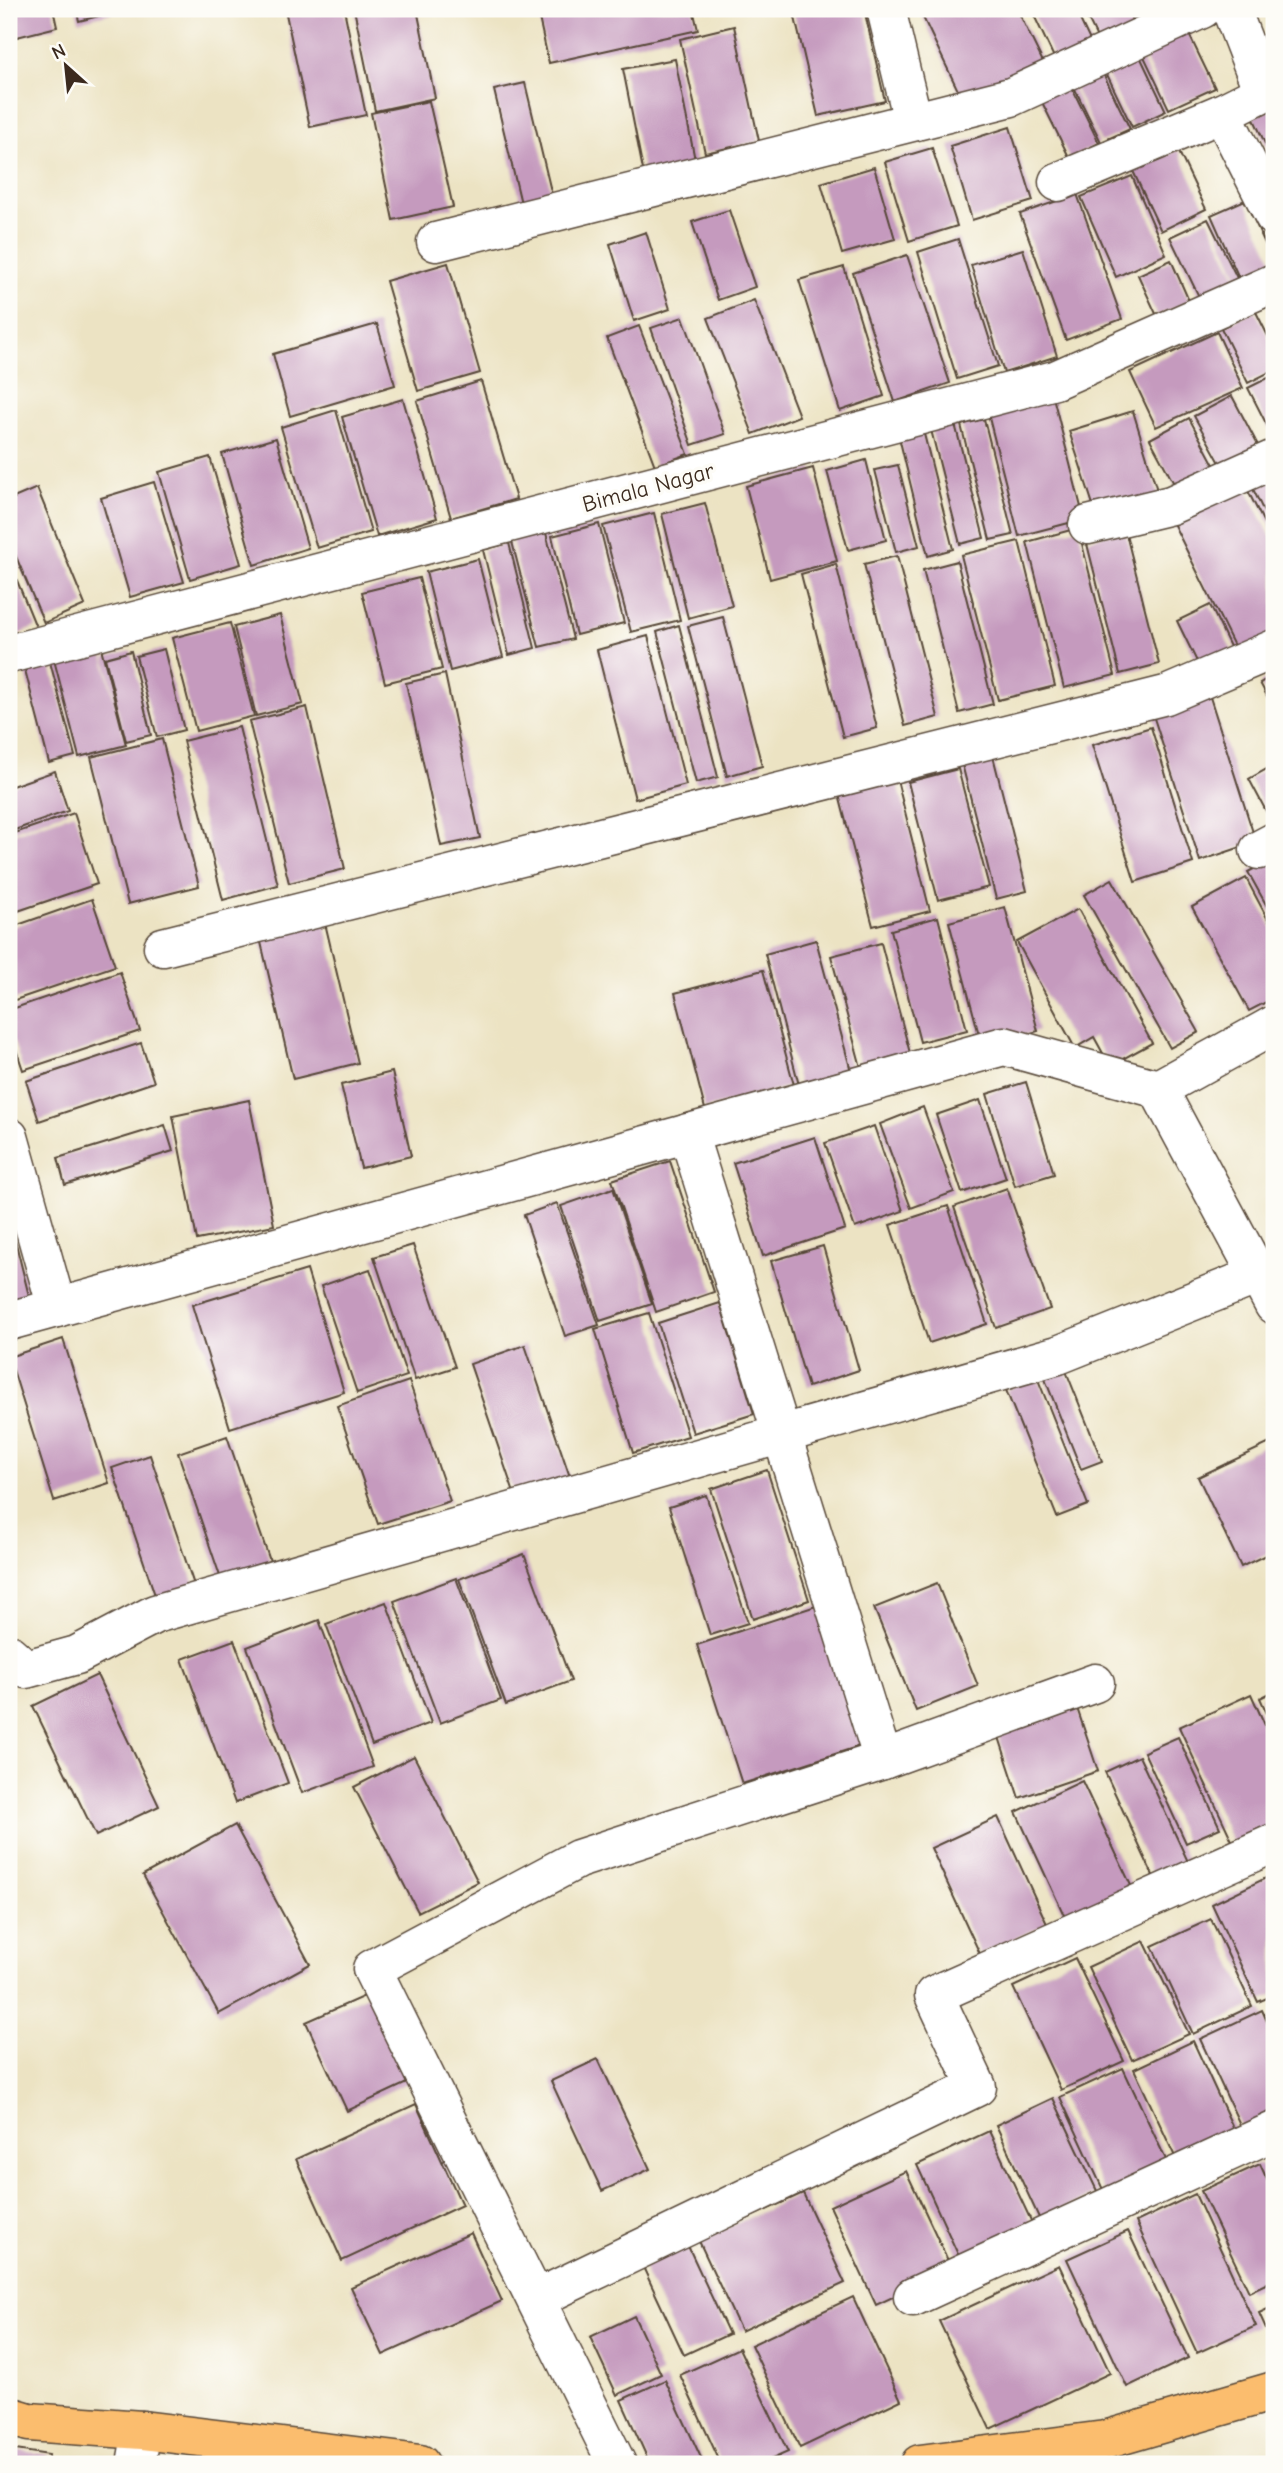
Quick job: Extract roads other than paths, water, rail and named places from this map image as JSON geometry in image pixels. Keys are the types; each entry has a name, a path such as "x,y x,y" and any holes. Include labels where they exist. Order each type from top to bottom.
{"main road":[{"path":"920,2464 1105,2440 1274,2391"},
{"path":"9,2416 139,2447 421,2464"}],"street":[{"path":"886,9 913,121"},
{"path":"436,242 1012,97 1202,9"},
{"path":"1058,182 1222,113 1269,90 1231,9"},
{"path":"1222,113 1274,216"},
{"name":"Bimala Nagar","path":"9,654 1055,380 1274,283"},
{"path":"1088,525 1171,505 1274,459"},
{"path":"163,947 1166,695 1274,649"},
{"path":"9,1321 1004,1046 1158,1089 1274,1025"},
{"path":"9,1654 26,1670 77,1655 155,1614 1058,1354 1269,1283 1158,1089"},
{"path":"688,1133 883,1760"},
{"path":"9,1137 57,1308"},
{"path":"617,2464 372,1969 578,1859 883,1760 1095,1683"},
{"path":"536,2299 978,2087 934,1995 1274,1843"},
{"path":"913,2297 1274,2131"}]}
